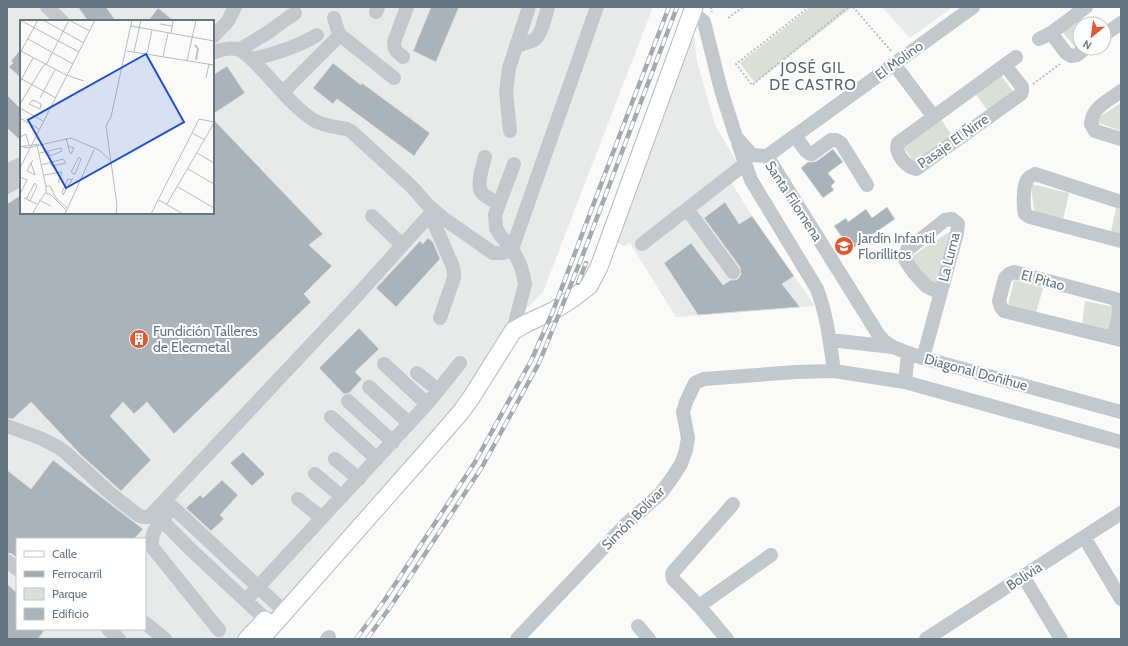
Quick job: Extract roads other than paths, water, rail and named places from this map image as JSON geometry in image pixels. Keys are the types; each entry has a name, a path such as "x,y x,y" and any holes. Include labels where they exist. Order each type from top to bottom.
{"main road":[{"path":"247,639 269,623 392,490 460,413 513,331 554,311 589,286 598,267 693,11"},
{"path":"261,639 269,623"}],"street":[{"path":"47,7 61,20"},
{"path":"214,36 228,21 235,7"},
{"path":"403,57 396,52 394,42 407,7"},
{"path":"510,131 506,92 508,68 529,7"},
{"path":"516,46 534,40 538,36 548,7"},
{"path":"432,212 493,253 503,253 512,249 597,7"},
{"name":"El Molino","path":"768,156 973,7"},
{"path":"1073,16 1086,7"},
{"name":"Santa Filomena","path":"693,11 704,22 721,90 736,137 752,155 768,156 878,334 884,341 893,347"},
{"path":"239,50 267,33 295,13"},
{"path":"1072,17 1045,36 1066,53 1072,56"},
{"path":"334,18 340,35 394,78"},
{"path":"1112,29 1121,23"},
{"path":"252,59 288,50 317,35"},
{"path":"283,92 340,35"},
{"path":"214,52 227,49 239,50 252,59 296,106 310,118 315,121 347,129 352,132 411,186 432,212 454,273 454,278 440,318"},
{"name":"Pasaje El Ñirre","path":"1011,61 1022,87 1021,94 916,169 912,168 908,166 897,152 896,147 898,143 934,116 1011,61"},
{"path":"897,62 934,116"},
{"path":"1121,91 1095,110 1091,117 1090,124 1095,131 1121,139"},
{"path":"795,136 810,154 831,140 836,140 841,143 867,184"},
{"path":"736,137 751,180 817,289 830,340 829,371 905,382 1121,442"},
{"path":"485,157 479,190 499,204"},
{"path":"7,171 20,164"},
{"path":"513,331 525,284 520,264 512,249 496,228 495,215 514,164"},
{"path":"642,244 745,164"},
{"path":"1121,202 1035,174 1030,176 1027,180 1024,208 1025,214 1030,217 1121,241"},
{"path":"7,187 20,180"},
{"path":"687,209 733,272"},
{"path":"219,630 152,547 151,540 158,516 432,212"},
{"path":"372,216 402,246"},
{"name":"La Luma","path":"924,358 957,233 958,224 952,219 945,220 907,250 905,255 906,261 914,273 926,286 940,293"},
{"name":"El Pitao","path":"1014,272 1116,299 1119,304 1117,339 1004,311 998,301 1005,278 1014,272"},
{"name":"Diagonal Doñihue","path":"830,340 893,347 924,358 1121,412"},
{"path":"905,382 908,353"},
{"path":"246,600 393,442 427,404 460,363"},
{"path":"384,364 427,404"},
{"name":"Simón Bolívar","path":"517,639 625,525 661,493 672,478 681,464 686,450 688,438 683,412 695,382 704,379 829,371"},
{"path":"417,373 438,390"},
{"path":"368,387 409,423"},
{"path":"348,400 393,442"},
{"path":"331,417 377,459"},
{"path":"7,426 40,438 65,452 138,515 143,517 158,516"},
{"path":"335,459 359,479"},
{"path":"315,474 342,497"},
{"path":"298,499 322,518"},
{"path":"169,504 282,608"},
{"path":"727,639 673,578 672,574 733,504"},
{"name":"Bolivia","path":"926,639 1121,513"},
{"path":"158,516 189,548 269,623"},
{"path":"1084,537 1120,596"},
{"path":"699,606 771,555"},
{"path":"7,561 16,568"},
{"path":"1023,576 1061,639"},
{"path":"146,623 165,639"},
{"path":"109,630 119,639"}],"railway":[{"path":"356,639 384,601 475,462 532,359 553,311 669,7"},
{"path":"367,639 391,606 482,467 539,363 582,257 677,7"},
{"path":"578,283 586,263"}],"place":[{"name":"Jardín Infantil Florillitos","path":"844,246"},
{"name":"Fundición Talleres de Elecmetal","path":"139,339"}],"district":[{"name":"JOSÉ GIL DE CASTRO","path":"813,76"}]}
